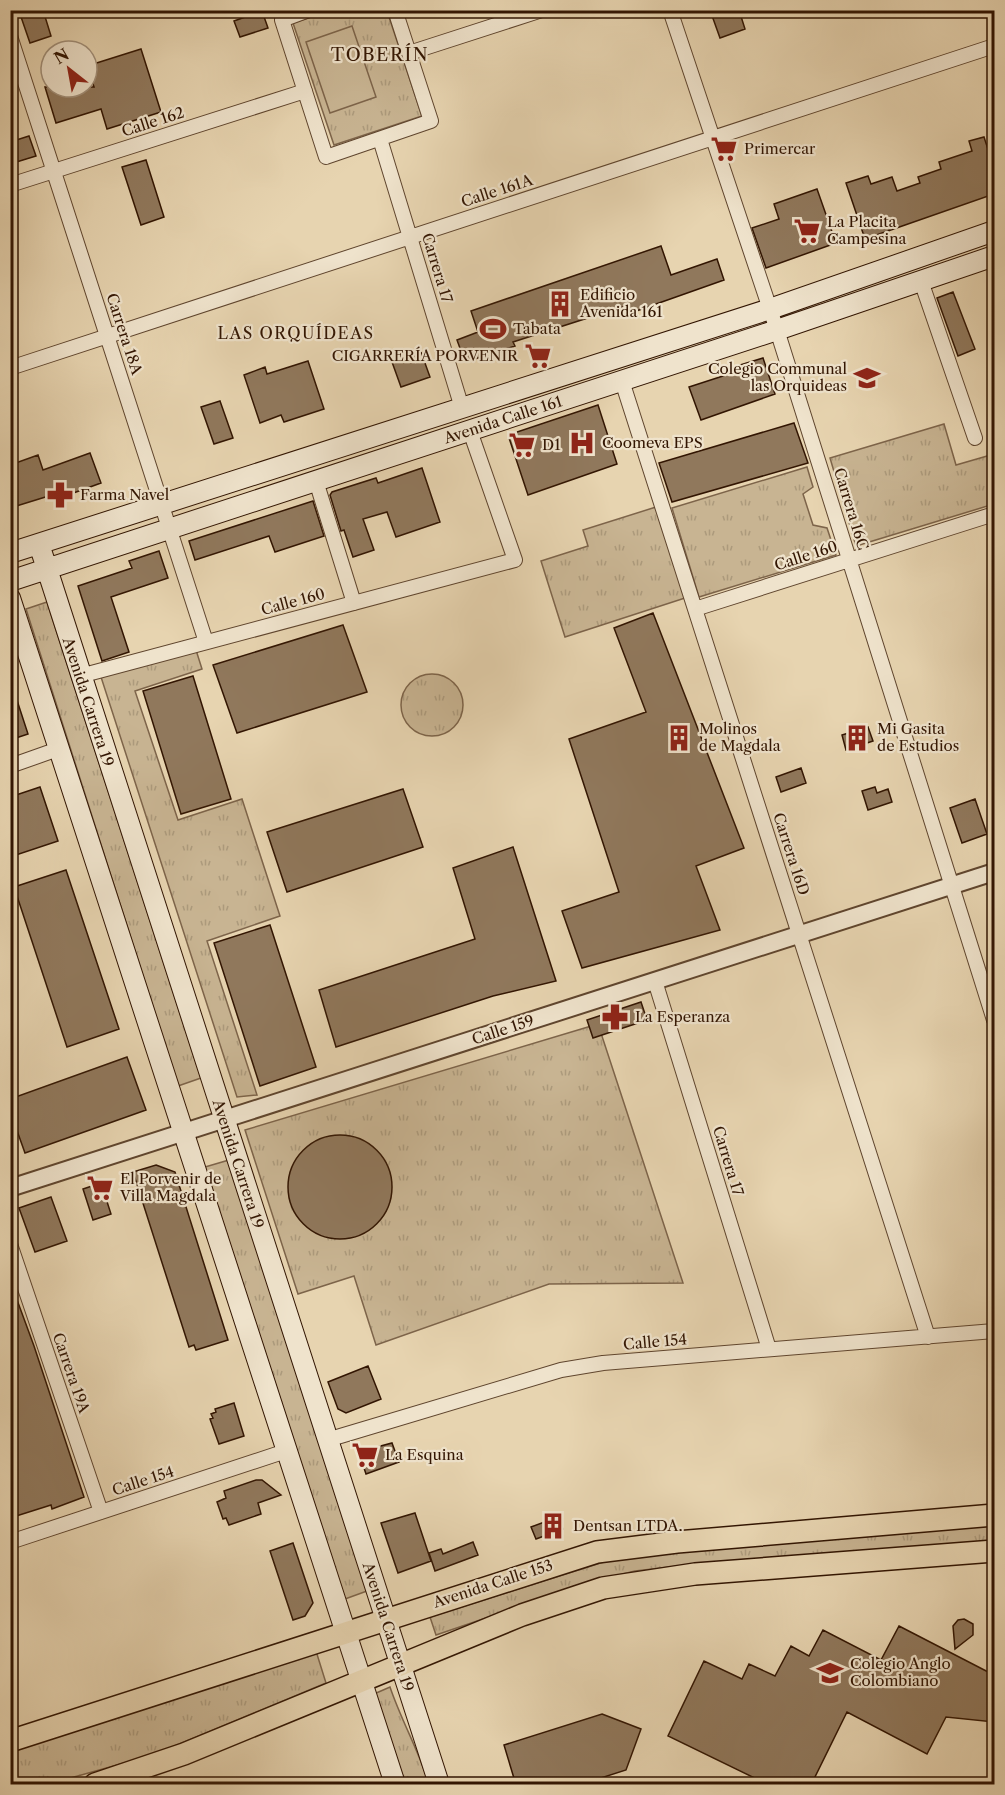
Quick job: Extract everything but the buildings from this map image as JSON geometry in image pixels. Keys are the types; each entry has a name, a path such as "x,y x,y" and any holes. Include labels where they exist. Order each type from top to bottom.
{"main road":[{"name":"Avenida Calle 161","path":"10,553 770,309 994,231"},
{"name":"Avenida Calle 161","path":"10,581 777,330 994,256"},
{"name":"Avenida Carrera 19","path":"39,544 439,1785"},
{"path":"10,598 395,1785"},
{"name":"Avenida Calle 153","path":"10,1741 568,1559 616,1548 994,1515"},
{"path":"95,1785 184,1754 522,1615 625,1583 728,1570 994,1551"}],"street":[{"path":"309,10 282,20 326,157 431,121 395,10"},
{"path":"409,53 542,10"},
{"name":"Carrera 16C","path":"670,10 777,330 994,1018"},
{"name":"Carrera 18A","path":"10,36 206,642"},
{"name":"Calle 161A","path":"10,368 994,46"},
{"name":"Calle 162","path":"10,185 305,91"},
{"name":"Carrera 17","path":"380,138 462,408"},
{"path":"921,281 975,438"},
{"name":"Carrera 16D","path":"622,381 928,1337"},
{"name":"Calle 160","path":"80,676 515,560 470,431"},
{"path":"316,481 354,603"},
{"name":"Calle 160","path":"695,609 994,514"},
{"path":"10,766 58,749"},
{"name":"Calle 159","path":"10,1188 994,872"},
{"name":"Carrera 17","path":"656,981 769,1349"},
{"name":"Carrera 19A","path":"10,1244 101,1512"},
{"name":"Calle 154","path":"327,1440 561,1370 603,1363 994,1331"},
{"name":"Calle 154","path":"10,1542 286,1451"}],"green space":[{"path":"329,11 387,11 422,116 334,145 293,23"},
{"path":"352,26 376,97 330,113 306,42"},
{"path":"944,424 956,465 994,454 994,504 856,546 830,458"},
{"path":"807,467 813,487 803,494 813,525 827,528 836,555 699,597 672,508"},
{"path":"656,507 685,598 565,637 541,561 588,546 583,530"},
{"path":"47,602 201,1078 178,1086 26,609"},
{"path":"196,650 202,669 135,691 178,820 242,799 280,916 207,941 257,1095 237,1097 101,677"},
{"path":"432,674 454,683 463,705 454,727 432,736 410,727 401,705 410,683"},
{"path":"598,1024 683,1283 549,1284 376,1345 354,1276 298,1294 245,1130"},
{"path":"229,1160 367,1591 345,1599 205,1167"},
{"path":"994,1523 994,1544 704,1563 635,1571 598,1580 436,1635 430,1617 629,1554"},
{"path":"316,1651 326,1683 153,1755 49,1784 11,1784 11,1749"},
{"path":"390,1687 429,1784 403,1784 374,1694"}],"place":[{"name":"Primercar","path":"724,149"},
{"name":"La Placita Campesina","path":"807,231"},
{"name":"Edificio Avenida 161","path":"560,304"},
{"name":"Tabata","path":"493,329"},
{"name":"CIGARRERÍA PORVENIR","path":"538,356"},
{"name":"Colegio Communal las Orquideas","path":"867,378"},
{"name":"Coomeva EPS","path":"582,443"},
{"name":"D1","path":"522,445"},
{"name":"Farma Navel","path":"60,495"},
{"name":"Molinos de Magdala","path":"679,738"},
{"name":"Mi Gasita de Estudios","path":"857,738"},
{"name":"La Esperanza","path":"615,1017"},
{"name":"El Porvenir de Villa Magdala","path":"100,1188"},
{"name":"La Esquina","path":"365,1455"},
{"name":"Dentsan LTDA.","path":"553,1526"},
{"name":"Colegio Anglo Colombiano","path":"830,1673"}],"district":[{"name":"TOBERÍN","path":"380,55"},
{"name":"LAS ORQUÍDEAS","path":"296,333"}]}
